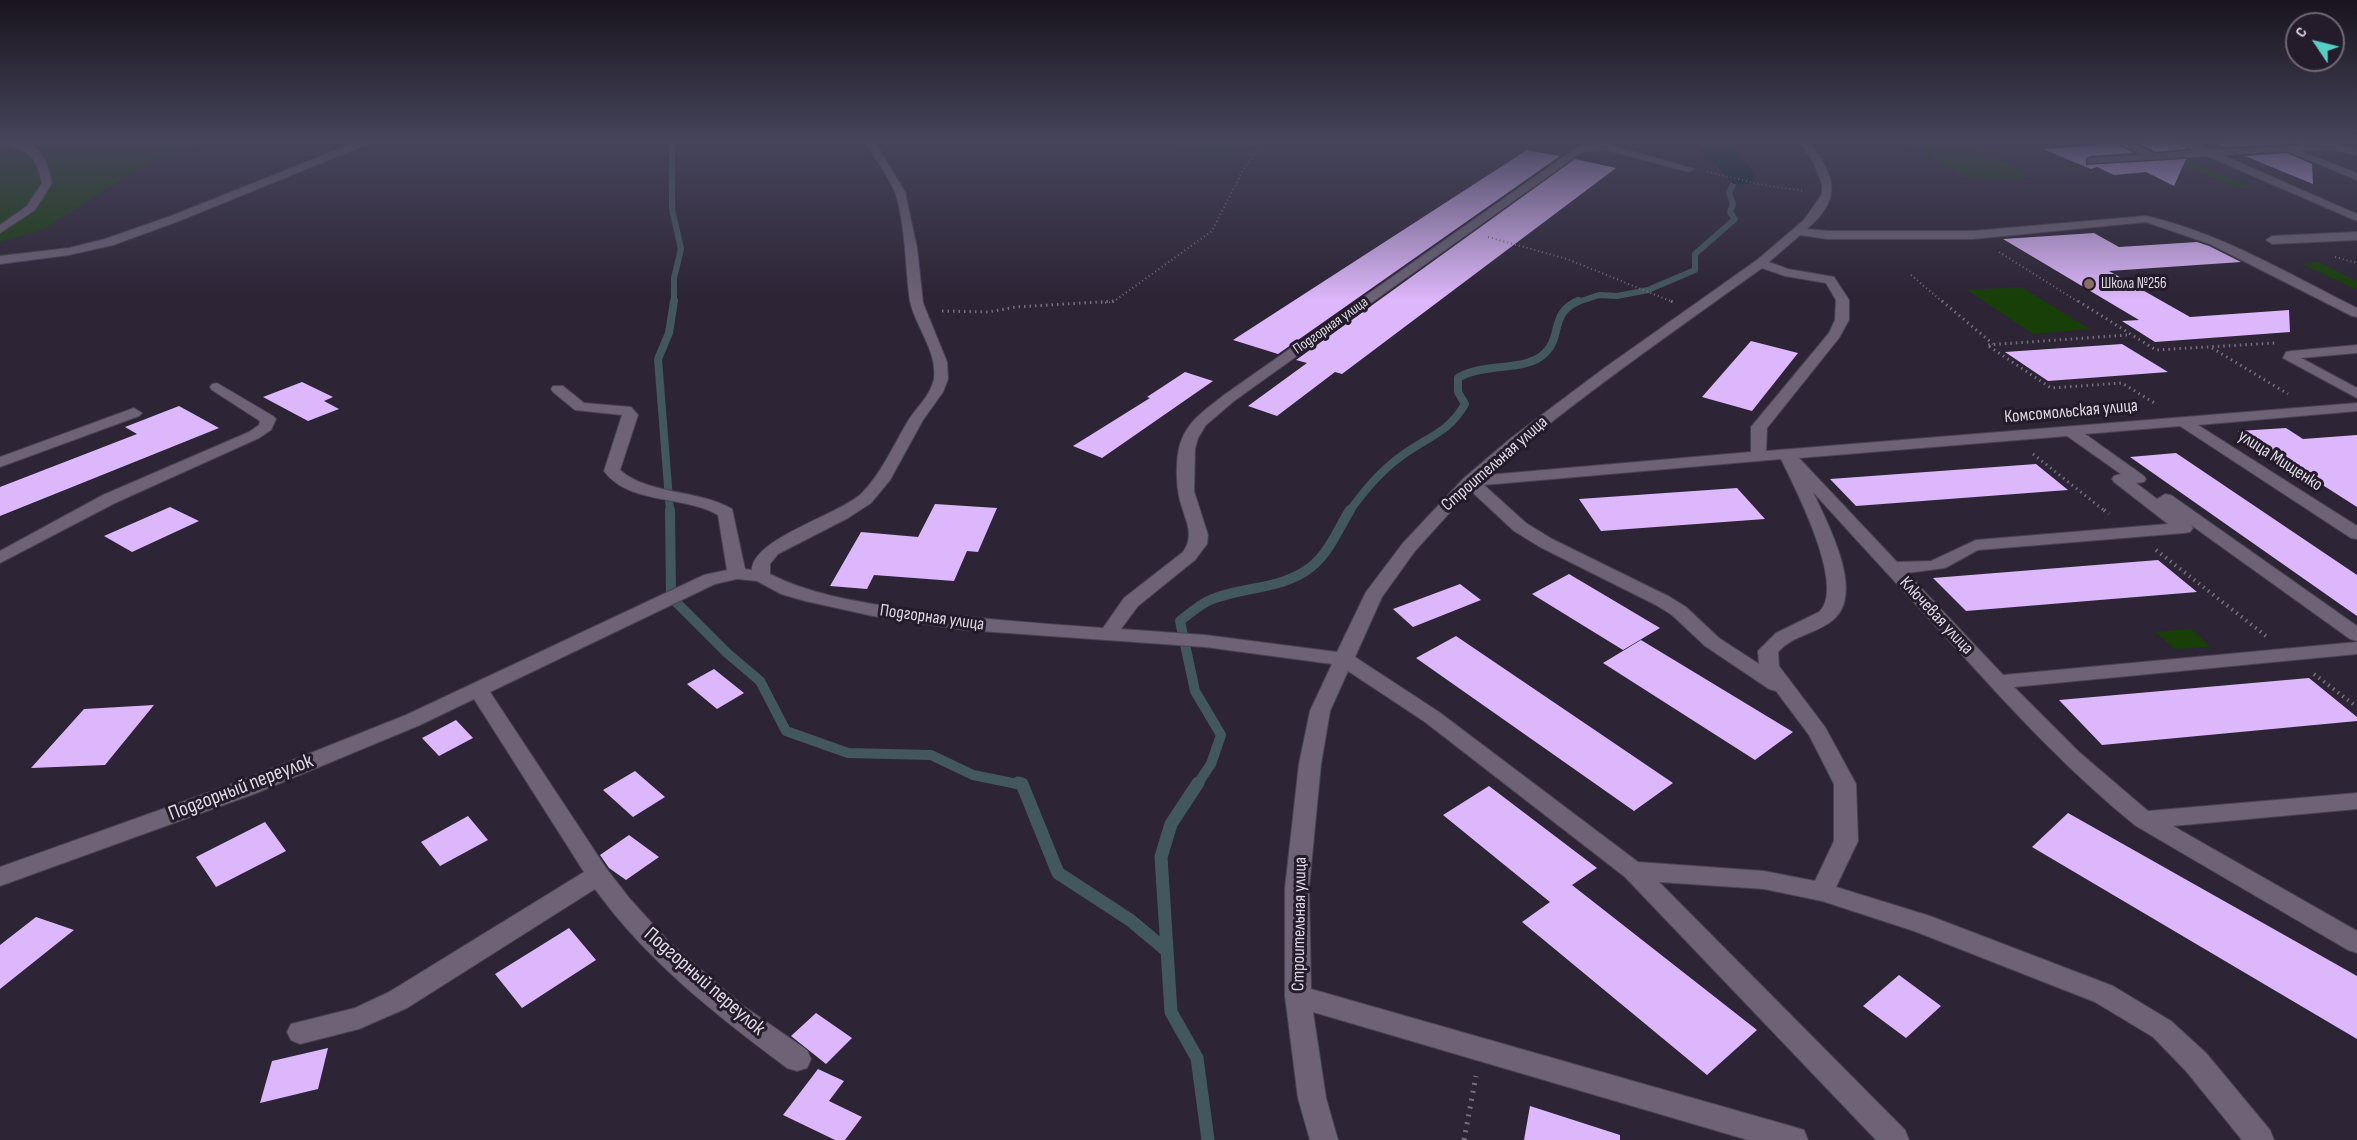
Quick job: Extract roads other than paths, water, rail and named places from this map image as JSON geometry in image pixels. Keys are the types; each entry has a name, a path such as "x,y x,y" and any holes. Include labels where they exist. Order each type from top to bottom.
{"street":[{"path":"0,230 31,208 40,194"},
{"path":"0,260 57,253 107,242 171,220 233,194"},
{"path":"761,576 761,563 772,550 842,514 871,492 882,480 915,420 936,392 941,379 940,362 920,311 900,194"},
{"name":"Подгорная улица","path":"1108,634 1131,602 1189,556 1198,544 1199,535 1186,491 1186,473 1190,438 1200,422 1229,398 1516,194"},
{"name":"Строительная улица","path":"1324,1140 1312,1098 1298,996 1297,888 1310,764 1320,711 1373,596 1409,547 1470,481 1517,441 1608,372 1761,263 1818,210 1827,194"},
{"path":"2301,194 2357,219"},
{"path":"1796,231 1828,235 1973,235 2133,219 2158,221 2214,241 2357,313"},
{"path":"2272,240 2357,236"},
{"path":"1759,457 1757,440 1759,427 1842,324 1844,305 1840,291 1830,280 1785,272 1761,263"},
{"path":"2357,349 2290,355 2294,361 2357,394"},
{"path":"0,558 109,498 254,435 266,427 268,419 217,387"},
{"path":"558,388 580,407 626,410 630,415 612,471 618,479 636,487 714,504 726,513 737,574"},
{"name":"Комсомольская улица","path":"1787,454 2357,407"},
{"path":"0,462 134,413"},
{"name":"улица Мищенко","path":"2182,421 2357,534"},
{"path":"2072,432 2357,635"},
{"path":"1470,481 1787,454 1827,545 1839,590 1836,608 1824,618 1777,640 1768,651 1769,667 1784,690 1818,732 1845,784 1846,841 1822,891"},
{"name":"Ключевая улица","path":"1787,454 2078,765 2144,820 2357,943"},
{"path":"1892,568 1936,565 1952,559 1964,548 1976,545 2184,528 2120,479"},
{"path":"1470,481 1520,527 1546,543 1664,602 1679,612 1712,642 1784,690"},
{"name":"Подгорный переулок","path":"0,877 246,788 413,720 710,579 737,574 761,576"},
{"name":"Подгорная улица","path":"761,576 787,590 873,610 965,624 1204,640 1343,659"},
{"path":"1998,682 2357,648"},
{"path":"1343,659 1432,717 1634,872 1895,1140"},
{"name":"Подгорный переулок","path":"478,689 598,875 621,906 660,949 733,1014 797,1059"},
{"path":"2144,820 2357,801"},
{"path":"1634,872 1764,880 1822,891 1921,923 2104,994 2162,1029 2196,1062 2260,1140"},
{"path":"300,1032 358,1018 398,1000 598,875"},
{"path":"1298,996 1794,1140"}],"waterway":[{"path":"672,194 672,209 681,249 674,278 674,301"},
{"path":"1575,303 1599,295 1617,296 1648,290 1695,270 1695,254 1735,219 1730,212 1733,204 1729,194"},
{"path":"670,512 658,359 669,333 674,301"},
{"path":"1349,512 1386,469 1410,450 1444,429 1458,414 1465,404 1458,392 1458,378 1480,370 1536,360 1550,347 1563,312 1578,301"},
{"path":"670,510 671,597 727,653 760,681 786,731 848,753 931,755 973,775 1022,785"},
{"path":"1197,785 1211,764 1221,735 1195,691 1180,621 1210,600 1288,580 1311,567 1323,555 1350,510"},
{"path":"1018,783 1022,784 1058,873 1130,920 1166,950"},
{"path":"1198,783 1171,824 1161,857 1171,1012 1197,1058 1208,1140"}],"place":[{"name":"Школа №256","path":"2089,284"}]}
